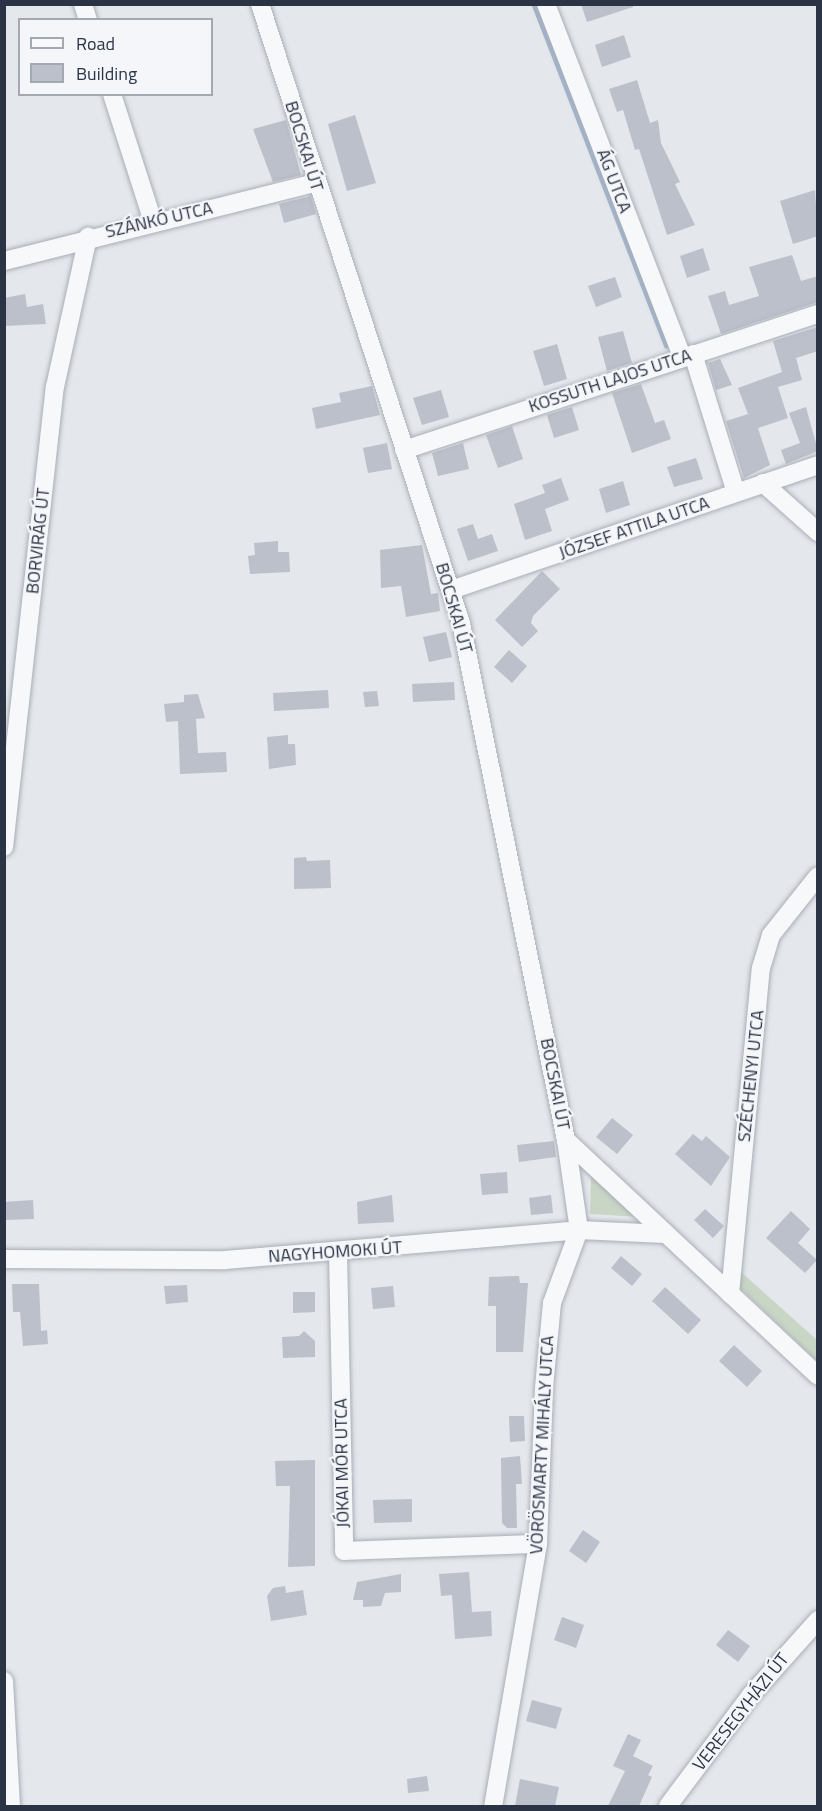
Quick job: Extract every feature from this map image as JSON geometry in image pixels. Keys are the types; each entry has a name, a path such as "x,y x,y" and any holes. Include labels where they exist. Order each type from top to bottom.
{"street":[{"name":"BOCSKAI ÚT","path":"260,4 315,183 461,623 566,1140 579,1230"},
{"name":"ÁG UTCA","path":"546,4 688,355 736,493"},
{"path":"113,96 153,222"},
{"name":"SZÁNKÓ UTCA","path":"4,261 88,237 315,183"},
{"name":"BORVIRÁG ÚT","path":"4,847 55,387 88,237"},
{"name":"KOSSUTH LAJOS UTCA","path":"404,450 818,314"},
{"name":"JÓZSEF ATTILA UTCA","path":"451,590 818,465"},
{"path":"763,483 818,532"},
{"name":"SZÉCHENYI UTCA","path":"730,1294 761,968 771,935 818,876"},
{"path":"566,1140 818,1376"},
{"name":"NAGYHOMOKI ÚT","path":"4,1259 142,1261 338,1253 579,1230 666,1234"},
{"name":"VÖRÖSMARTY MIHÁLY UTCA","path":"493,1806 538,1544 548,1331 560,1272 579,1230"},
{"name":"JÓKAI MÓR UTCA","path":"338,1253 344,1551 538,1544"},
{"name":"VERESEGYHÁZI ÚT","path":"668,1806 751,1695 818,1620"},
{"path":"4,1681 11,1806"}],"green space":[{"path":"591,1175 641,1217 590,1214"},
{"path":"740,1271 817,1340 817,1361 736,1284"}],"building":[{"path":"581,4 633,4 633,7 587,22"},
{"path":"624,35 631,57 602,67 595,45"},
{"path":"637,80 650,123 658,120 661,143 680,182 675,184 695,225 667,235 639,149 635,150 623,110 617,112 609,89"},
{"path":"355,115 376,183 347,191 328,124"},
{"path":"286,120 301,175 273,182 253,129"},
{"path":"815,190 818,236 793,244 780,201"},
{"path":"311,196 316,214 284,223 279,204"},
{"path":"703,248 710,270 687,278 680,256"},
{"path":"792,255 801,281 818,276 818,302 721,334 708,296 725,291 729,305 759,296 749,267"},
{"path":"615,277 622,297 596,307 588,286"},
{"path":"25,294 27,307 43,304 46,324 4,326 4,298"},
{"path":"818,327 818,351 796,358 802,380 778,387 788,418 758,428 770,465 744,478 726,421 748,414 738,388 782,372 773,341"},
{"path":"623,331 632,363 607,371 598,337"},
{"path":"557,344 567,379 544,386 533,351"},
{"path":"720,359 732,385 716,390 708,363"},
{"path":"641,384 655,423 664,420 671,439 632,453 612,393"},
{"path":"372,386 380,415 316,429 312,408 341,402 339,393"},
{"path":"441,390 449,417 422,425 413,398"},
{"path":"572,407 579,430 554,438 547,415"},
{"path":"806,407 818,451 786,464 781,450 800,443 789,413"},
{"path":"512,426 523,459 498,468 486,435"},
{"path":"387,443 392,469 368,473 363,448"},
{"path":"463,443 469,469 438,476 432,453"},
{"path":"696,458 703,479 674,487 667,467"},
{"path":"561,478 569,500 545,509 552,531 525,540 514,504 545,493 542,485"},
{"path":"623,481 630,505 606,513 599,489"},
{"path":"473,524 478,539 492,534 498,551 468,561 457,529"},
{"path":"278,541 278,552 289,552 290,572 250,574 248,556 255,555 254,543"},
{"path":"422,545 431,594 438,593 440,611 406,617 401,586 381,588 380,550"},
{"path":"542,571 560,589 533,616 531,623 538,631 522,647 495,620"},
{"path":"446,632 452,657 429,662 423,637"},
{"path":"509,650 527,666 512,683 494,667"},
{"path":"454,682 455,700 413,702 412,684"},
{"path":"328,690 329,708 274,711 273,693"},
{"path":"377,691 379,706 365,707 363,692"},
{"path":"198,694 205,718 196,719 198,753 226,752 227,772 180,774 178,721 166,722 164,704 184,702 184,695"},
{"path":"288,735 288,744 295,744 296,765 269,769 267,737"},
{"path":"306,857 307,861 330,860 331,888 294,889 294,858"},
{"path":"612,1118 633,1135 617,1154 596,1137"},
{"path":"693,1134 702,1141 706,1136 730,1157 711,1186 675,1154"},
{"path":"554,1141 556,1157 519,1162 517,1145"},
{"path":"507,1172 508,1193 482,1195 480,1174"},
{"path":"392,1195 394,1222 358,1224 357,1202"},
{"path":"551,1195 553,1213 531,1215 529,1198"},
{"path":"33,1200 34,1219 4,1220 4,1202"},
{"path":"705,1209 724,1226 713,1238 694,1220"},
{"path":"791,1211 810,1229 798,1243 817,1260 805,1273 766,1238"},
{"path":"621,1256 642,1274 632,1286 611,1268"},
{"path":"519,1276 520,1283 528,1283 523,1352 496,1352 496,1306 488,1306 489,1277"},
{"path":"12,1284 39,1284 41,1331 47,1330 48,1344 23,1346 20,1312 13,1312"},
{"path":"187,1285 188,1302 166,1304 164,1286"},
{"path":"393,1286 395,1307 373,1309 371,1288"},
{"path":"665,1287 701,1320 688,1334 652,1301"},
{"path":"293,1292 315,1292 315,1312 293,1313"},
{"path":"304,1331 315,1341 315,1357 283,1358 282,1337 299,1336"},
{"path":"734,1345 762,1371 747,1387 719,1361"},
{"path":"509,1416 524,1416 525,1441 510,1442"},
{"path":"520,1456 522,1484 516,1484 517,1528 507,1528 502,1523 501,1458"},
{"path":"315,1460 315,1566 288,1567 290,1486 276,1486 275,1461"},
{"path":"412,1499 412,1522 374,1523 373,1500"},
{"path":"583,1530 600,1542 586,1563 569,1551"},
{"path":"469,1572 472,1612 491,1611 492,1636 455,1639 452,1595 441,1596 439,1574"},
{"path":"401,1574 401,1592 385,1593 381,1606 363,1607 363,1600 353,1600 357,1582"},
{"path":"285,1586 286,1593 303,1590 307,1615 271,1621 267,1596 273,1588"},
{"path":"562,1617 584,1625 576,1648 554,1640"},
{"path":"728,1630 750,1646 738,1662 716,1645"},
{"path":"532,1700 562,1708 556,1729 526,1721"},
{"path":"628,1734 641,1740 633,1756 653,1766 648,1775 652,1777 639,1806 608,1806 625,1771 613,1766"},
{"path":"427,1776 429,1791 408,1793 407,1779"},
{"path":"520,1779 559,1787 555,1806 515,1806"}],"waterway":[{"path":"534,4 666,345"}]}
